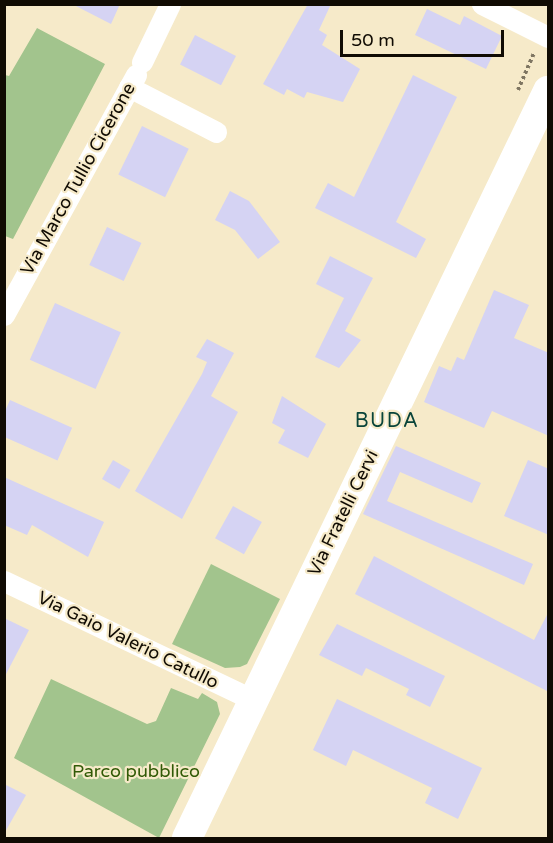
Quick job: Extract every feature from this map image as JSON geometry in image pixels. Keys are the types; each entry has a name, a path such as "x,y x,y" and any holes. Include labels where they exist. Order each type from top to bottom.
{"main road":[{"name":"Via Fratelli Cervi","path":"187,838 251,699 549,91"}],"street":[{"name":"Via Marco Tullio Cicerone","path":"4,315 136,75 170,4"},
{"path":"482,4 549,37"},
{"path":"136,75 216,132"},
{"name":"Via Gaio Valerio Catullo","path":"4,581 251,699"}],"green space":[{"path":"37,28 105,64 13,239 5,236 5,75 9,76"},
{"path":"211,564 280,599 247,664 240,667 225,668 172,644"},
{"name":"Parco pubblico","path":"51,679 147,724 156,721 171,688 198,699 202,693 217,702 220,714 159,838 14,758"}],"building":[{"path":"72,4 120,4 111,24"},
{"path":"308,4 331,4 319,30 327,35 322,45 360,69 343,102 307,92 304,98 287,89 284,95 263,84"},
{"path":"427,9 460,25 464,16 502,36 486,69 415,35"},
{"path":"195,35 236,56 221,85 180,64"},
{"path":"413,75 457,97 396,222 426,239 416,258 315,208 328,183 354,197"},
{"path":"142,126 189,149 165,197 118,175"},
{"path":"230,191 249,201 280,242 258,259 235,230 215,220"},
{"path":"107,227 141,243 124,281 89,265"},
{"path":"330,256 373,278 345,331 361,340 339,368 315,357 344,298 316,284"},
{"path":"494,290 529,305 514,338 549,353 549,436 492,411 484,428 424,402 439,366 451,371 457,357 464,360"},
{"path":"55,303 121,332 96,389 30,360"},
{"path":"207,339 234,353 211,396 238,412 182,519 135,491 202,374 207,362 196,357"},
{"path":"282,396 326,424 308,458 278,443 285,430 272,423"},
{"path":"10,400 72,428 57,461 4,437 4,413"},
{"path":"396,446 481,483 472,503 400,472 387,501 533,564 524,585 363,514"},
{"path":"113,460 130,470 119,489 102,479"},
{"path":"528,460 549,469 549,535 504,516"},
{"path":"4,477 104,522 88,557 32,525 27,535 4,525"},
{"path":"233,506 262,522 244,554 215,538"},
{"path":"374,556 534,640 549,611 549,692 355,594"},
{"path":"4,618 29,630 4,678"},
{"path":"337,624 445,676 430,707 406,695 409,689 366,668 362,676 319,655"},
{"path":"337,699 482,768 458,819 425,803 432,788 353,750 346,766 313,750"},
{"path":"4,784 26,795 4,834"}],"district":[{"name":"BUDA","path":"387,421"}]}
